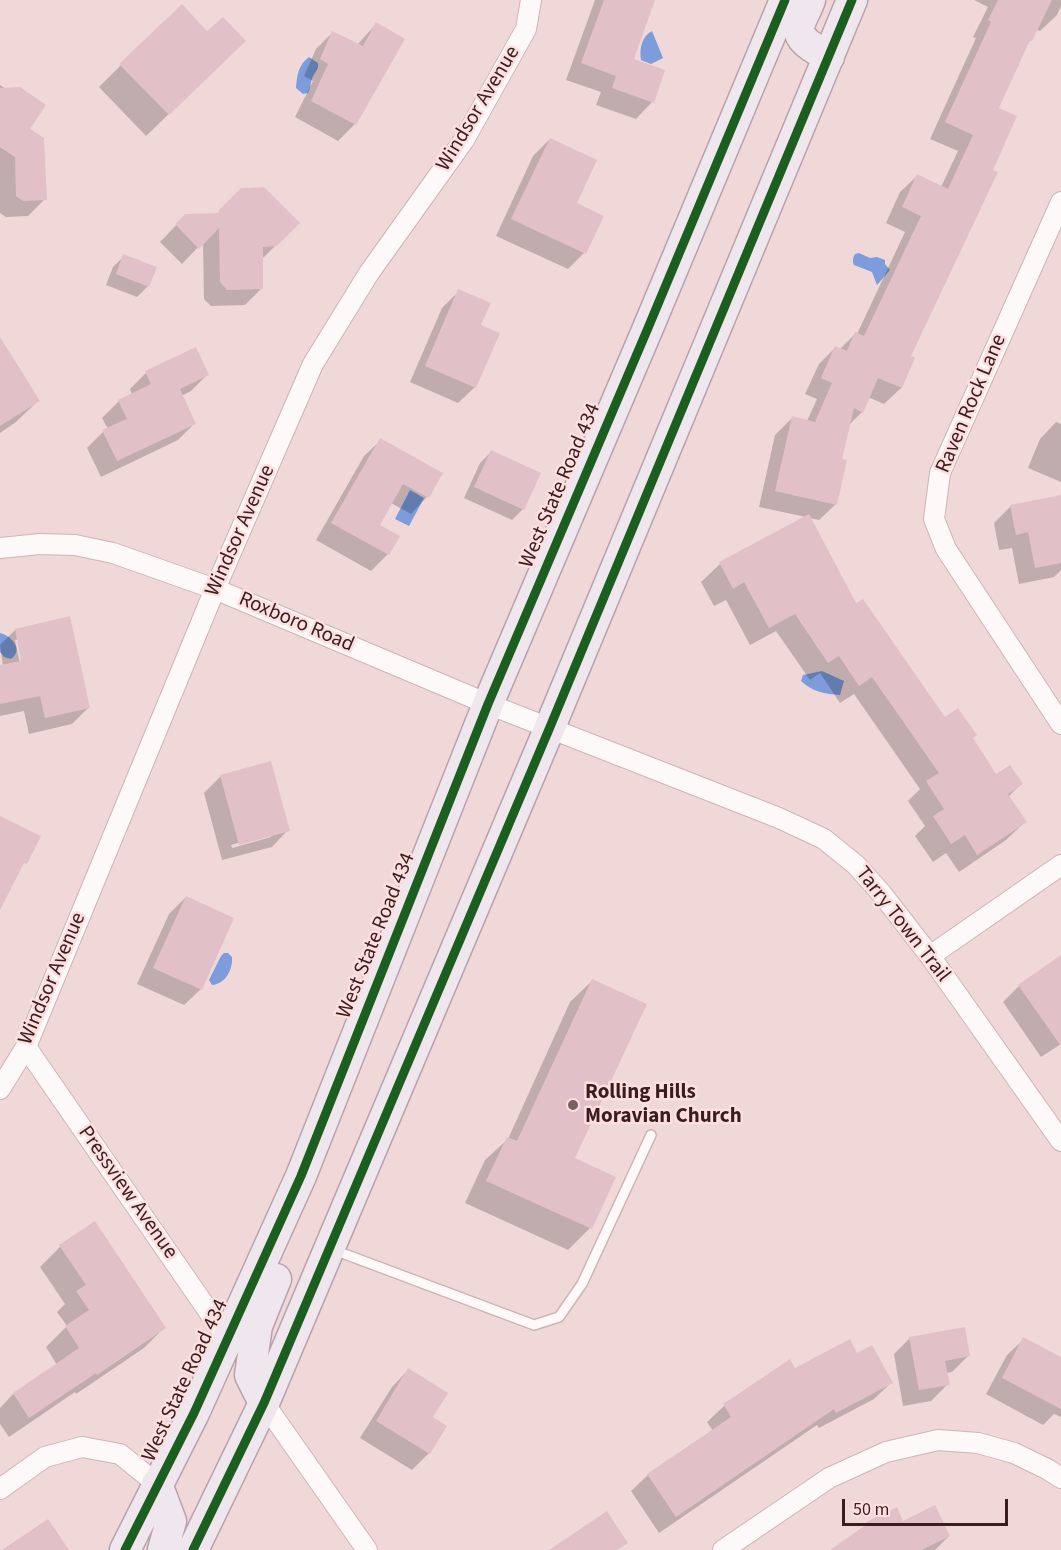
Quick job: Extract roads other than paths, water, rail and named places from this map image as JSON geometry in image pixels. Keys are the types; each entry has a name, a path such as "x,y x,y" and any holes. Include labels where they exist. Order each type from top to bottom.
{"main road":[{"name":"West State Road 434","path":"124,1550 194,1413 301,1176 488,704 785,0"},
{"path":"810,0 799,27 801,35 805,42 829,57"},
{"path":"193,1550 264,1403 550,727 852,0"},
{"path":"264,1403 250,1375 256,1326 297,1229 301,1176"},
{"path":"158,1484 171,1521 163,1550"}],"street":[{"name":"Windsor Avenue","path":"0,1089 26,1047 215,589 314,364 369,273 464,140 526,29 531,0"},
{"name":"Raven Rock Lane","path":"1061,202 940,473 934,519 946,549 1061,724"},
{"name":"Roxboro Road","path":"0,548 40,544 75,545 113,553 215,589 488,704 550,727"},
{"name":"Tarry Town Trail","path":"550,727 779,818 824,839 856,865 882,894 930,956 1061,1142"},
{"path":"930,956 1061,865"},
{"name":"Pressview Avenue","path":"26,1047 227,1338"},
{"path":"264,1403 367,1550"},
{"path":"723,1550 829,1478 886,1452 938,1440 978,1443 1014,1453 1061,1478"},
{"path":"0,1489 45,1457 82,1447 120,1454 158,1484"}],"lane":[{"path":"329,1248 534,1325 559,1317 582,1284 651,1135"}],"water":[{"path":"652,31 663,58 651,64 641,60 640,52 644,39"},
{"path":"309,57 318,63 318,68 308,93 303,94 296,88 297,79 300,67"},
{"path":"859,253 870,258 877,257 885,260 890,270 877,285 872,272 854,265 855,254"},
{"path":"410,490 424,498 409,526 395,519"},
{"path":"0,633 9,637 15,644 16,652 11,659 4,657 0,652"},
{"path":"822,671 844,681 840,695 819,692 801,681 803,675"},
{"path":"224,953 232,957 230,971 221,982 212,985 209,980"}],"place":[{"name":"Rolling Hills Moravian Church","path":"573,1105"}]}
